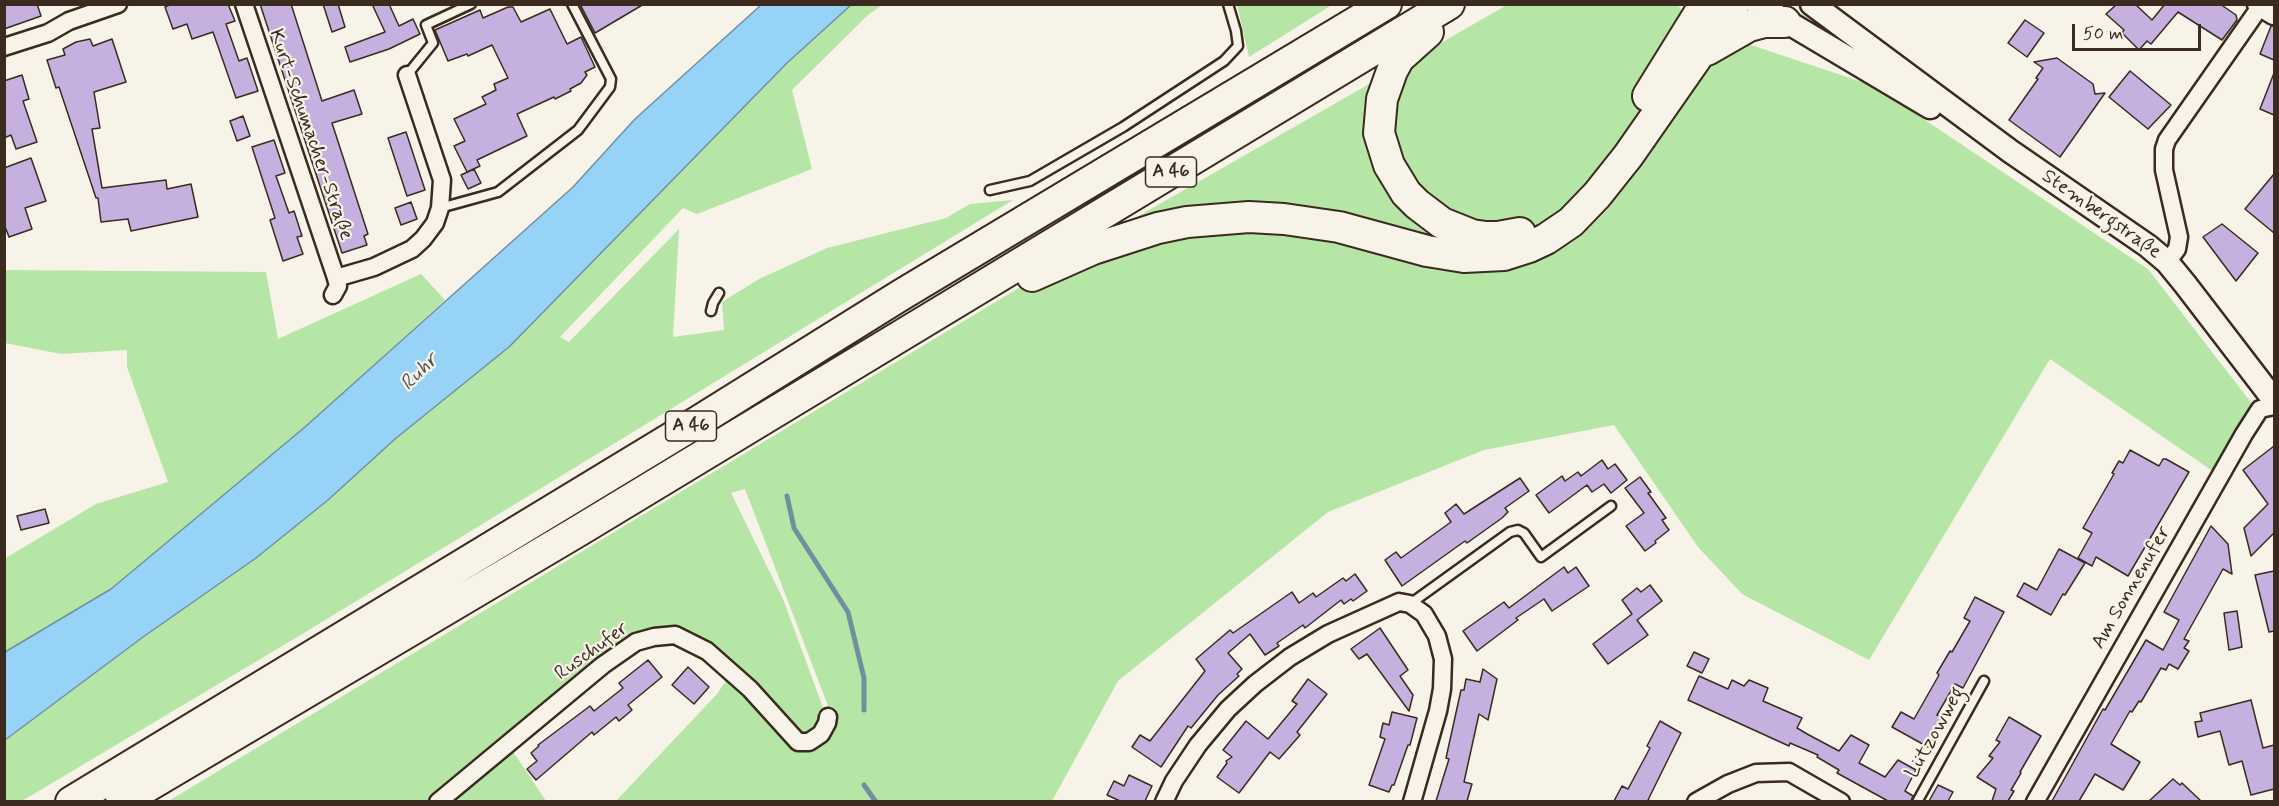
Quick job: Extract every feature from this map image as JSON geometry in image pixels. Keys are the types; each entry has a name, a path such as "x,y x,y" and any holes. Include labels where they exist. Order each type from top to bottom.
{"highway":[{"name":"A 46","path":"71,801 666,441 901,295 1386,4"},
{"name":"A 46","path":"121,801 580,530 1449,4"},
{"path":"1463,4 1421,37 1399,58 1382,99 1379,133 1389,165 1406,193 1417,204 1454,228 1472,235 1486,237 1516,235 1543,225 1569,206 1607,161 1696,12"},
{"path":"893,340 946,320 1006,288 1082,253 1127,236 1187,222 1249,217 1284,219 1340,227 1427,251 1464,257 1504,255 1529,247 1546,239 1571,222 1598,195 1700,55 1734,4"},
{"path":"1700,55 1738,30 1764,22 1785,22"}],"street":[{"path":"63,4 69,21"},
{"path":"4,47 48,33 69,21 118,4"},
{"name":"Kurt-Schumacher-Straße","path":"244,4 336,278 338,286 333,295"},
{"name":"Stembergstraße","path":"1757,4 1888,83 2010,151"},
{"name":"Stembergstraße","path":"1812,4 1831,13 2010,151 2123,227 2167,262 2274,400"},
{"path":"2167,262 2177,249 2179,237 2164,170 2164,149 2168,140 2264,7"},
{"path":"336,278 374,267 412,249 435,223 440,208 442,180 407,75"},
{"name":"Am Sonnenufer","path":"2035,801 2244,434 2260,409 2274,406"},
{"path":"1164,801 1174,781 1198,745 1228,709 1255,684 1290,657 1333,631 1399,602 1410,604 1424,614 1430,623 1441,648 1443,670 1436,720 1412,801"},
{"name":"Ruschufer","path":"438,801 603,665 636,642 654,637 675,635 707,651 750,689 794,740 801,743 809,742 821,734 828,717"},
{"path":"1696,801 1728,784 1756,773 1789,772 1841,801"}],"lane":[{"path":"407,75 433,43 426,25 471,4"},
{"path":"440,208 498,192 578,130 610,87 611,79 572,4"},
{"path":"990,190 1030,181 1123,127 1224,61 1238,46 1228,4"},
{"path":"711,311 712,303 719,293"},
{"path":"1410,604 1510,532 1518,530 1524,533 1541,557 1611,506"},
{"name":"Lützowweg","path":"1917,801 1984,681"}],"green space":[{"path":"1237,4 1332,4 1332,5 1249,57"},
{"path":"851,5 882,5 868,15 792,90 812,169 697,214 683,208 560,337 569,342 679,229 673,337 724,330 722,302 759,279 827,248 946,218 970,204 1013,200 299,636 22,801 5,802 5,740 143,637 256,558 328,500 395,439 509,347 787,63"},
{"path":"1507,5 1677,5 1742,42 1874,86 2148,269 2256,409 2214,472 2050,359 1869,660 1742,594 1698,547 1614,425 1484,450 1328,512 1118,681 1052,801 616,801 717,694 729,676 800,746 815,742 826,732 830,714 828,706 745,489 731,493 783,599 825,716 825,724 815,735 797,738 729,665 701,643 682,633 669,631 638,638 623,646 434,801 167,802 1123,225"},
{"path":"5,270 266,272 278,339 421,274 445,300 305,427 111,589 5,652 4,559 96,504 168,482 127,367 127,350 61,354 5,343"},
{"path":"510,747 546,801 443,802"}],"water":[{"name":"Ruhr","path":"761,5 851,5 787,63 509,347 395,439 328,500 256,558 143,637 5,740 5,652 111,589 305,427 573,187 635,119"}],"building":[{"path":"4,4 37,4 41,16 4,29"},
{"path":"172,4 228,4 235,21 226,24 239,61 247,58 258,91 236,98 213,32 192,39 187,24 173,29 165,7"},
{"path":"260,4 291,4 322,101 354,90 362,114 332,123 368,234 364,236 367,245 342,253"},
{"path":"323,4 338,4 345,27 332,32"},
{"path":"372,4 389,4 399,26 413,19 420,34 389,49 350,62 345,47 385,32"},
{"path":"580,4 644,4 595,33"},
{"path":"2117,4 2135,4 2152,20 2165,4 2220,4 2236,15 2237,20 2222,40 2178,12 2151,44 2147,41 2139,50 2122,33 2124,30 2106,14"},
{"path":"513,7 521,22 550,9 567,44 581,37 595,67 585,72 587,75 581,83 570,89 571,91 517,114 527,136 477,160 480,166 467,172 454,146 465,141 454,119 486,104 482,97 496,90 494,84 508,78 492,45 468,56 467,54 448,61 435,30 480,10 483,18"},
{"path":"2025,20 2044,33 2027,57 2008,43"},
{"path":"2271,26 2274,26 2274,60 2260,54"},
{"path":"90,39 93,46 112,39 126,82 94,92 100,128 92,129 102,188 166,180 167,189 191,184 198,217 131,231 128,219 101,222 98,198 96,198 59,87 56,88 47,60 65,55 63,49 76,42"},
{"path":"2057,58 2093,84 2095,94 2105,93 2060,157 2009,120 2038,79 2036,78 2043,68 2034,62"},
{"path":"2130,71 2171,105 2148,129 2109,97"},
{"path":"2274,73 2274,115 2260,109"},
{"path":"22,75 29,99 23,101 37,142 16,149 11,135 4,138 4,81"},
{"path":"243,116 250,136 237,141 230,121"},
{"path":"406,132 425,190 407,196 388,138"},
{"path":"274,140 285,173 276,176 289,213 294,211 302,236 297,237 303,254 283,261 270,220 275,218 252,147"},
{"path":"31,158 46,201 25,208 32,229 9,237 4,224 4,168"},
{"path":"474,169 481,183 468,189 461,175"},
{"path":"2274,174 2274,233 2245,209"},
{"path":"411,202 417,219 401,225 395,208"},
{"path":"2222,224 2258,253 2236,281 2203,237"},
{"path":"2274,446 2274,533 2251,556 2244,528 2268,504 2243,470"},
{"path":"2130,450 2159,466 2163,459 2166,459 2189,472 2128,576 2096,557 2092,566 2078,558 2092,533 2083,528 2119,461 2123,463"},
{"path":"1602,460 1608,469 1615,464 1627,480 1611,493 1604,484 1592,492 1587,485 1549,513 1536,495 1562,476 1565,481 1578,472 1581,476"},
{"path":"1640,477 1651,492 1648,493 1666,518 1662,520 1669,530 1645,551 1626,526 1644,513 1625,488"},
{"path":"1520,478 1529,491 1505,508 1508,512 1502,518 1402,586 1385,560 1396,552 1401,558 1451,522 1445,513 1456,504 1464,514"},
{"path":"45,509 49,523 21,530 17,516"},
{"path":"2211,526 2228,544 2232,574 2223,569 2184,639 2189,641 2184,648 2189,651 2178,669 2169,664 2166,670 2161,668 2141,702 2139,701 2132,712 2130,711 2111,744 2140,762 2123,790 2095,774 2079,801 2052,801 2103,709 2105,710 2146,640 2163,650 2179,620 2164,612"},
{"path":"2059,549 2085,563 2051,615 2017,596 2024,583 2037,590"},
{"path":"1564,567 1568,573 1576,567 1589,586 1552,611 1544,599 1516,618 1518,620 1477,651 1463,631 1504,602 1509,608"},
{"path":"2274,571 2274,631 2269,632 2255,575"},
{"path":"1355,574 1367,591 1353,601 1351,599 1344,604 1341,600 1305,628 1303,625 1277,643 1279,646 1265,655 1250,634 1228,653 1242,669 1237,674 1239,676 1218,695 1191,728 1188,726 1161,767 1132,747 1140,735 1150,741 1205,671 1196,659 1230,630 1233,633 1292,592 1299,603 1313,593 1316,597 1343,578 1346,581"},
{"path":"1650,585 1662,601 1637,620 1648,635 1608,664 1593,644 1632,614 1622,600 1637,588 1641,592"},
{"path":"1975,597 2004,612 1963,688 1955,684 1937,715 1944,719 1928,747 1892,727 1901,712 1914,719 1939,675 1937,673 1970,621 1964,618"},
{"path":"2237,611 2242,647 2229,650 2224,613"},
{"path":"1380,628 1408,670 1400,676 1413,695 1409,711 1367,654 1359,659 1351,649"},
{"path":"1694,652 1709,659 1702,673 1687,666"},
{"path":"648,660 662,677 628,705 632,710 619,721 616,717 594,735 592,732 536,780 527,769 537,761 531,753 538,745 590,706 594,711 623,688 619,683"},
{"path":"688,667 709,687 694,704 672,685"},
{"path":"1483,669 1497,679 1488,720 1479,714 1464,782 1472,784 1467,801 1436,801 1449,759 1446,758 1461,690 1464,690 1466,679 1480,682"},
{"path":"1699,676 1728,689 1732,680 1744,686 1749,680 1768,688 1763,701 1802,718 1797,728 1809,735 1839,751 1851,735 1869,745 1859,763 1885,777 1898,760 1916,770 1905,791 1913,796 1911,801 1888,801 1837,773 1839,770 1817,757 1818,755 1790,743 1789,746 1688,700"},
{"path":"1308,679 1327,694 1297,732 1300,735 1279,759 1270,752 1239,793 1217,777 1227,763 1226,761 1232,757 1223,750 1246,721 1268,739 1297,704 1292,701"},
{"path":"2251,700 2263,748 2274,745 2274,789 2251,795 2242,761 2229,765 2220,731 2198,737 2195,722 2202,721 2200,713"},
{"path":"1392,712 1417,718 1410,745 1408,745 1394,785 1389,792 1369,785 1385,739 1380,737 1383,723 1389,725"},
{"path":"2009,717 2041,736 2020,772 2008,801 1992,801 1996,789 1977,777 1993,758 1989,756 2000,742 1996,740"},
{"path":"1660,721 1681,733 1648,800 1651,801 1614,801 1622,786 1628,789 1650,748 1647,746"},
{"path":"1129,775 1152,786 1145,801 1120,801 1107,795 1114,781 1124,786"},
{"path":"2173,779 2180,785 2182,783 2201,801 2149,801"},
{"path":"1938,785 1953,792 1948,801 1929,801"}],"waterway":[{"path":"787,496 794,528 848,612 864,678 864,710"},
{"path":"864,785 876,802"}]}
